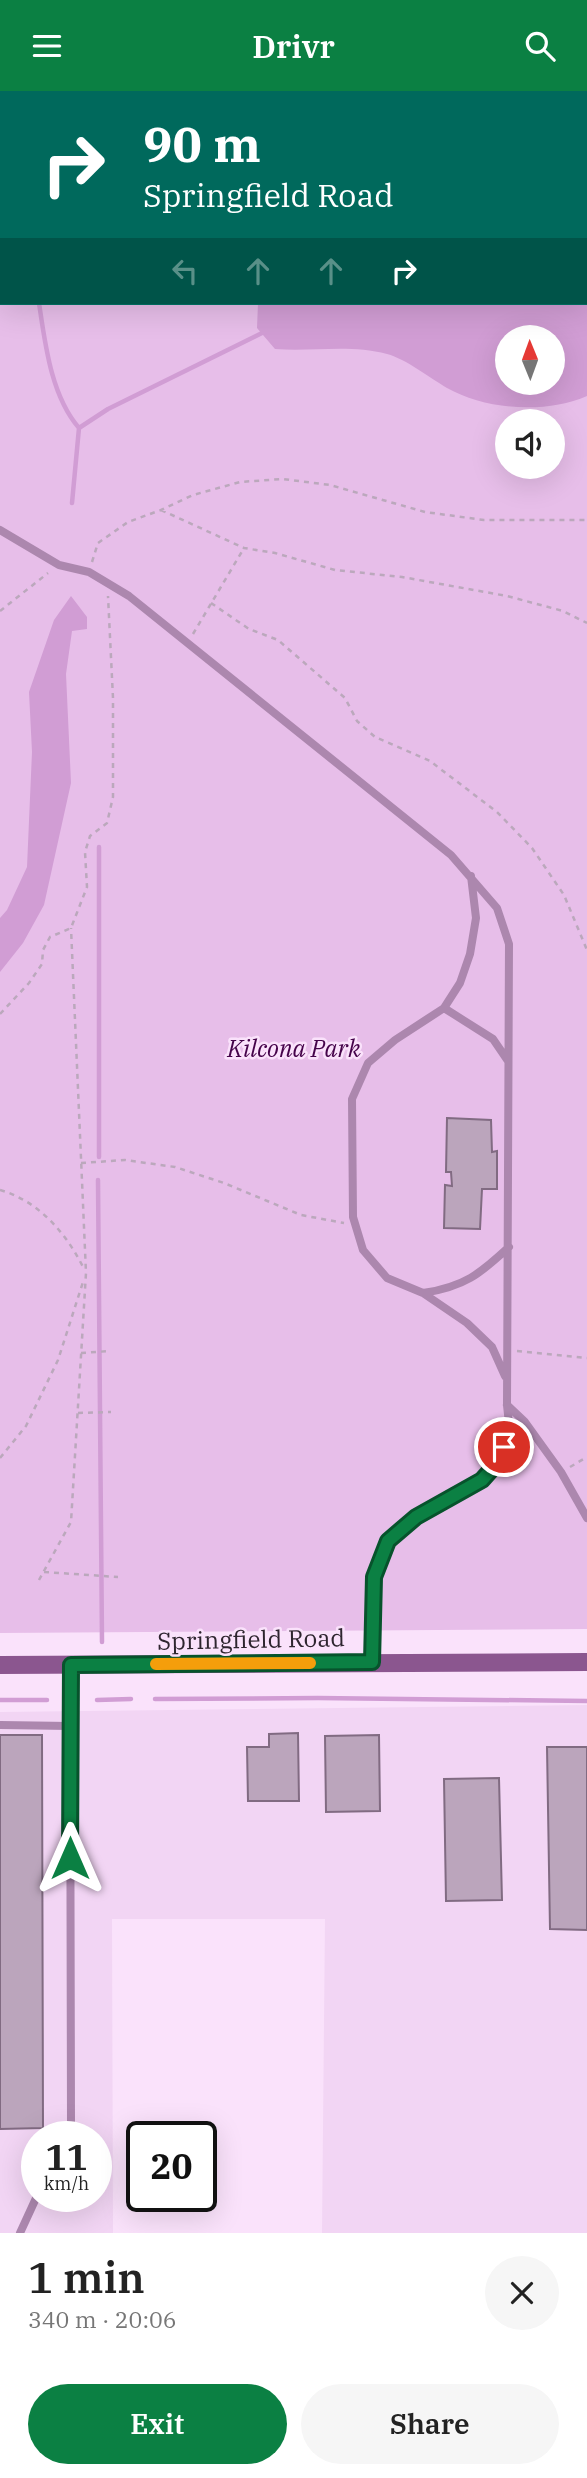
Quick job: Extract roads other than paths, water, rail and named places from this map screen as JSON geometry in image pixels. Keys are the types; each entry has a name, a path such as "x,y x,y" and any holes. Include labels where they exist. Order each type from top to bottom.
{"street":[{"name":"Springfield Road","path":"0,1665 587,1662"}],"lane":[{"path":"0,530 59,565 89,572 129,596 451,855 497,908 509,944 507,1405 510,1433 498,1462 482,1480 416,1517 388,1541 374,1577 372,1662"},
{"path":"471,876 476,918 470,954 460,983 444,1008 395,1040 368,1063 352,1099 353,1217 363,1250 387,1277 424,1293 467,1323 492,1347 507,1379"},
{"path":"444,1008 493,1039 508,1061"},
{"path":"424,1293 468,1281 509,1247"},
{"path":"507,1405 525,1422 561,1472 587,1518"},
{"path":"71,1665 71,2121"},
{"path":"0,1725 70,1725"},
{"path":"20,2233 30,2212"}],"waterway":[{"path":"39,305 56,385 69,415 79,428"},
{"path":"72,503 79,428 108,409 266,331"},
{"path":"99,847 99,1157"},
{"path":"98,1180 102,1642"},
{"path":"97,1700 131,1699"},
{"path":"155,1699 587,1701"},
{"path":"0,1700 47,1700"}],"park label":[{"name":"Kilcona Park","path":"294,1048"}]}
